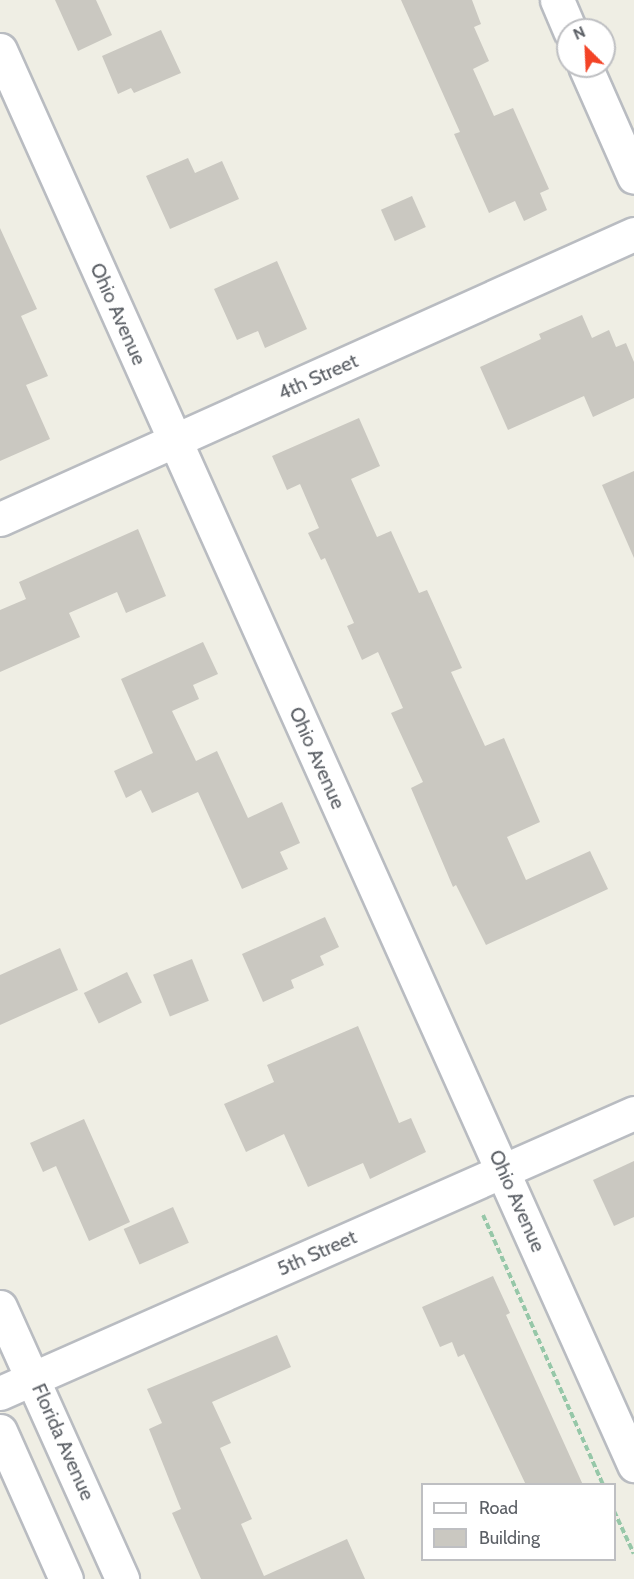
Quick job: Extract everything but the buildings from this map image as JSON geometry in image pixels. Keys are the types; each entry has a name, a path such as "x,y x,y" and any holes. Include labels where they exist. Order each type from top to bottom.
{"street":[{"path":"556,0 564,18"},
{"name":"Ohio Avenue","path":"0,50 504,1170 634,1465"},
{"path":"590,78 634,177"},
{"name":"4th Street","path":"0,519 634,234"},
{"name":"5th Street","path":"0,1393 634,1113"},
{"name":"Florida Avenue","path":"0,1306 34,1377 122,1579"},
{"path":"0,1431 66,1579"}],"path":[{"path":"469,1186 602,1483"},
{"path":"616,1513 634,1554"}]}
